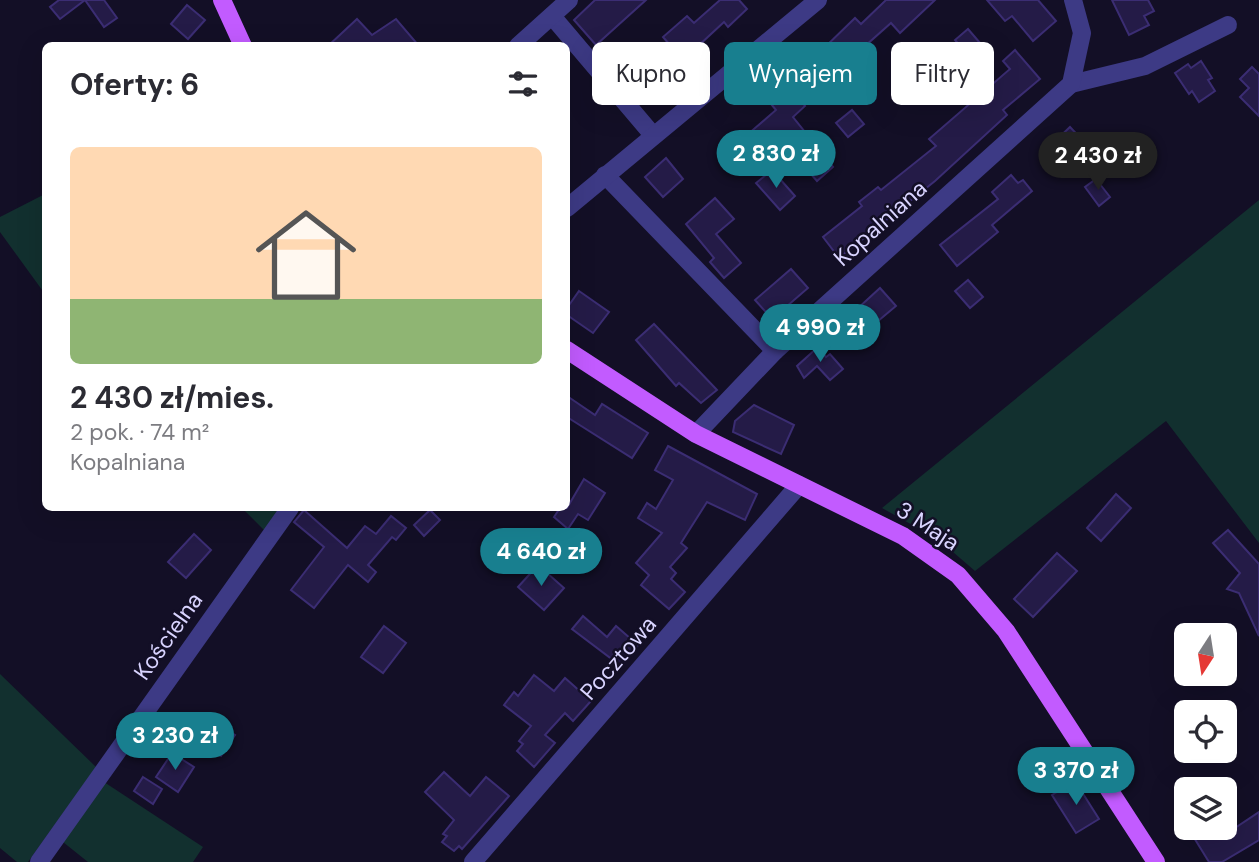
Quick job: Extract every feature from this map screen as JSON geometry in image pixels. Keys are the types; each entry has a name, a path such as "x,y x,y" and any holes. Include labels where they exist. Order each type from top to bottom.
{"main road":[{"path":"222,0 241,42"},
{"name":"3 Maja","path":"570,351 696,434 903,536 940,560 975,592 1029,665 1156,862"}],"street":[{"path":"523,42 569,0"},
{"path":"570,205 652,134 818,0"},
{"path":"1071,84 1082,33 1073,0"},
{"path":"552,16 652,134"},
{"name":"Kopalniana","path":"696,434 775,351 1071,84 1144,66 1228,25"},
{"path":"605,175 775,351"},
{"name":"Pocztowa","path":"473,862 799,485"},
{"name":"Kościelna","path":"39,862 288,511"}],"green space":[{"path":"42,196 42,290 0,232 0,217"},
{"path":"1259,200 1259,543 1166,421 975,571 939,540 882,508"},
{"path":"245,511 285,511 267,533"},
{"path":"0,674 96,767 28,862 17,862 0,848"},
{"path":"104,782 203,847 193,862 88,862 63,842"}],"building":[{"path":"59,0 85,0 60,19 50,7"},
{"path":"85,0 104,0 117,18 104,27"},
{"path":"595,0 646,0 599,42 593,42 574,20"},
{"path":"720,0 739,0 747,9 728,27 724,22 702,42 667,42 663,37 687,16 694,23"},
{"path":"886,0 935,0 900,33 891,23 870,42 830,42 855,18 861,24"},
{"path":"987,0 1038,0 1056,21 1033,41 1012,16 1005,21"},
{"path":"1112,0 1148,0 1154,11 1144,16 1149,25 1129,35"},
{"path":"187,5 205,20 188,39 171,24"},
{"path":"357,19 372,35 396,19 416,42 332,42"},
{"path":"968,29 979,42 957,42 955,40"},
{"path":"1015,50 1040,79 1003,110 1007,115 935,181 839,258 823,237 862,206 859,202 878,187 881,190 936,146 929,139 968,105 994,105 994,83 1010,69 1003,61"},
{"path":"1201,61 1212,78 1208,80 1215,91 1199,102 1192,91 1189,94 1175,73 1188,64 1191,68"},
{"path":"1252,67 1259,74 1259,116 1240,97 1249,88 1240,79"},
{"path":"772,105 805,106 793,117 833,167 817,181 784,143 760,164 740,141 776,110"},
{"path":"852,110 864,124 848,137 836,123"},
{"path":"1070,127 1086,144 1067,162 1051,145"},
{"path":"666,158 683,179 663,197 645,177"},
{"path":"772,170 795,196 780,210 756,183"},
{"path":"1011,175 1018,183 1023,180 1032,191 992,225 998,232 957,266 940,245 998,199 992,192"},
{"path":"1096,179 1110,197 1099,206 1085,187"},
{"path":"715,198 734,219 716,234 741,263 724,278 710,262 714,258 686,224"},
{"path":"791,269 808,288 772,319 755,300"},
{"path":"968,280 983,297 970,308 955,291"},
{"path":"880,288 896,306 872,326 857,309"},
{"path":"579,291 609,312 593,333 570,317 570,304"},
{"path":"654,324 717,390 701,403 679,383 676,386 636,340"},
{"path":"818,347 826,357 830,354 843,369 830,380 817,366 804,378 797,366"},
{"path":"570,398 595,415 602,404 648,433 632,458 570,419"},
{"path":"754,405 794,425 781,454 733,432 735,421"},
{"path":"668,446 757,494 745,520 707,502 681,543 687,548 670,567 676,573 671,579 685,592 669,609 641,585 649,575 636,563 662,533 638,518 647,503 656,509 673,480 655,470"},
{"path":"584,479 605,493 588,520 578,514 568,529 554,517 558,511 570,511 570,503"},
{"path":"1116,494 1131,508 1101,541 1087,528"},
{"path":"305,511 347,548 365,526 376,534 391,516 406,528 396,540 392,537 368,565 376,572 368,582 348,565 314,608 291,590 324,547 294,522"},
{"path":"429,511 440,520 424,536 414,525"},
{"path":"1228,530 1259,564 1259,636 1239,593 1227,589 1240,573 1213,543"},
{"path":"194,534 211,550 186,578 168,562"},
{"path":"1057,553 1077,571 1033,617 1014,599"},
{"path":"538,565 564,588 544,610 518,587"},
{"path":"583,616 607,637 616,626 638,645 621,666 572,629"},
{"path":"384,626 406,643 383,673 361,657"},
{"path":"534,675 554,691 565,678 591,701 573,721 565,713 545,735 555,743 534,767 517,751 523,744 519,741 531,726 504,705 514,692 518,696"},
{"path":"214,721 235,735 221,756 199,742"},
{"path":"172,753 194,767 178,792 156,777"},
{"path":"444,772 470,796 486,777 509,796 462,849 459,846 454,851 442,842 447,836 443,834 454,820 425,792"},
{"path":"143,777 162,789 153,804 134,791"},
{"path":"1075,781 1099,819 1076,833 1052,795"},
{"path":"1259,812 1259,840 1222,862 1209,862 1195,840 1237,840 1237,827"}]}
